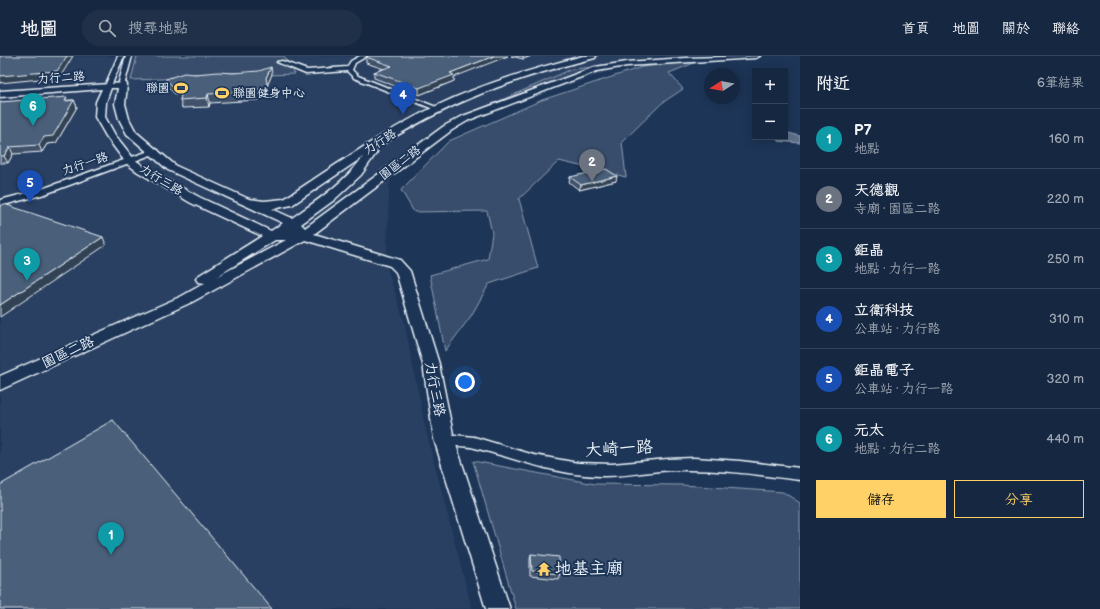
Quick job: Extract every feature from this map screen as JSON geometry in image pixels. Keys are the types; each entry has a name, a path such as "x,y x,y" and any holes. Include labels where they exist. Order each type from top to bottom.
{"street":[{"name":"力行三路","path":"121,56 106,90 102,102 100,117 111,136 130,160 142,170 196,200 272,236"},
{"name":"力行三路","path":"129,56 122,82 123,88 120,104 124,119 132,134 172,168 241,200 298,229 395,263 403,270 431,364 444,438 498,609"},
{"path":"349,69 353,62 364,56"},
{"name":"力行路","path":"241,200 260,206 269,206 288,202 421,117 438,108 499,83 549,67 592,56"},
{"name":"園區二路","path":"549,67 756,56"},
{"path":"536,81 570,67 607,58 610,61 621,64"},
{"name":"園區二路","path":"0,383 135,321 187,299 298,229 448,128 466,118 594,69 627,64 685,60"},
{"path":"280,62 306,72 349,69"},
{"path":"349,69 356,77 438,108"},
{"path":"421,117 448,128 470,112 523,87"},
{"name":"力行二路","path":"0,100 123,88"},
{"name":"力行二路","path":"0,94 106,90"},
{"name":"園區二路","path":"135,321 272,236 298,229 330,197 352,178 378,144"},
{"name":"力行一路","path":"0,203 42,192 155,152"},
{"name":"大崎一路","path":"444,438 465,439 534,460 590,470 611,470 656,465 686,464 733,466 800,474"}],"shaded area":[{"path":"0,56 661,56 652,57 538,95 464,124 390,175 386,265 404,321 425,427 472,609 0,609"},
{"path":"137,56 284,56 295,74 131,80"},
{"path":"699,61 669,73 683,89 662,103 622,142 626,177 559,161 519,199 538,268 489,284 471,316 445,351 430,275 488,259 492,233 487,211 414,212 401,190 449,141 542,100 642,67"},
{"path":"596,67 481,109 572,69"},
{"path":"788,133 800,136 800,143 777,140 788,140"},
{"path":"473,461 595,484 682,485 783,492 800,503 800,609 516,609"}],"building":[{"path":"0,56 67,56 57,71 0,76"},
{"path":"494,56 450,73 454,75 419,88 374,72 392,66 366,57"},
{"path":"271,67 266,78 268,89 208,94 207,98 180,100 183,86 172,86 166,79 184,73 233,73 259,71"},
{"path":"67,97 65,101 74,100 53,136 44,137 39,145 10,147 4,156 0,156 0,102"},
{"path":"606,169 617,176 581,185 570,177"},
{"path":"4,204 103,237 0,305 0,206"},
{"path":"113,420 272,609 0,609 0,485"},
{"name":"地基主廟","path":"531,554 559,557 560,574 532,571"}],"place":[{"name":"聯園","path":"181,88"},
{"name":"聯園健身中心","path":"222,93"},
{"name":"立衛科技","path":"403,115"},
{"name":"元太","path":"33,126"},
{"name":"天德觀","path":"592,182"},
{"name":"鉅晶電子","path":"30,203"},
{"name":"鉅晶","path":"27,281"},
{"name":"P7","path":"111,555"},
{"name":"地基主廟","path":"544,569"}]}
